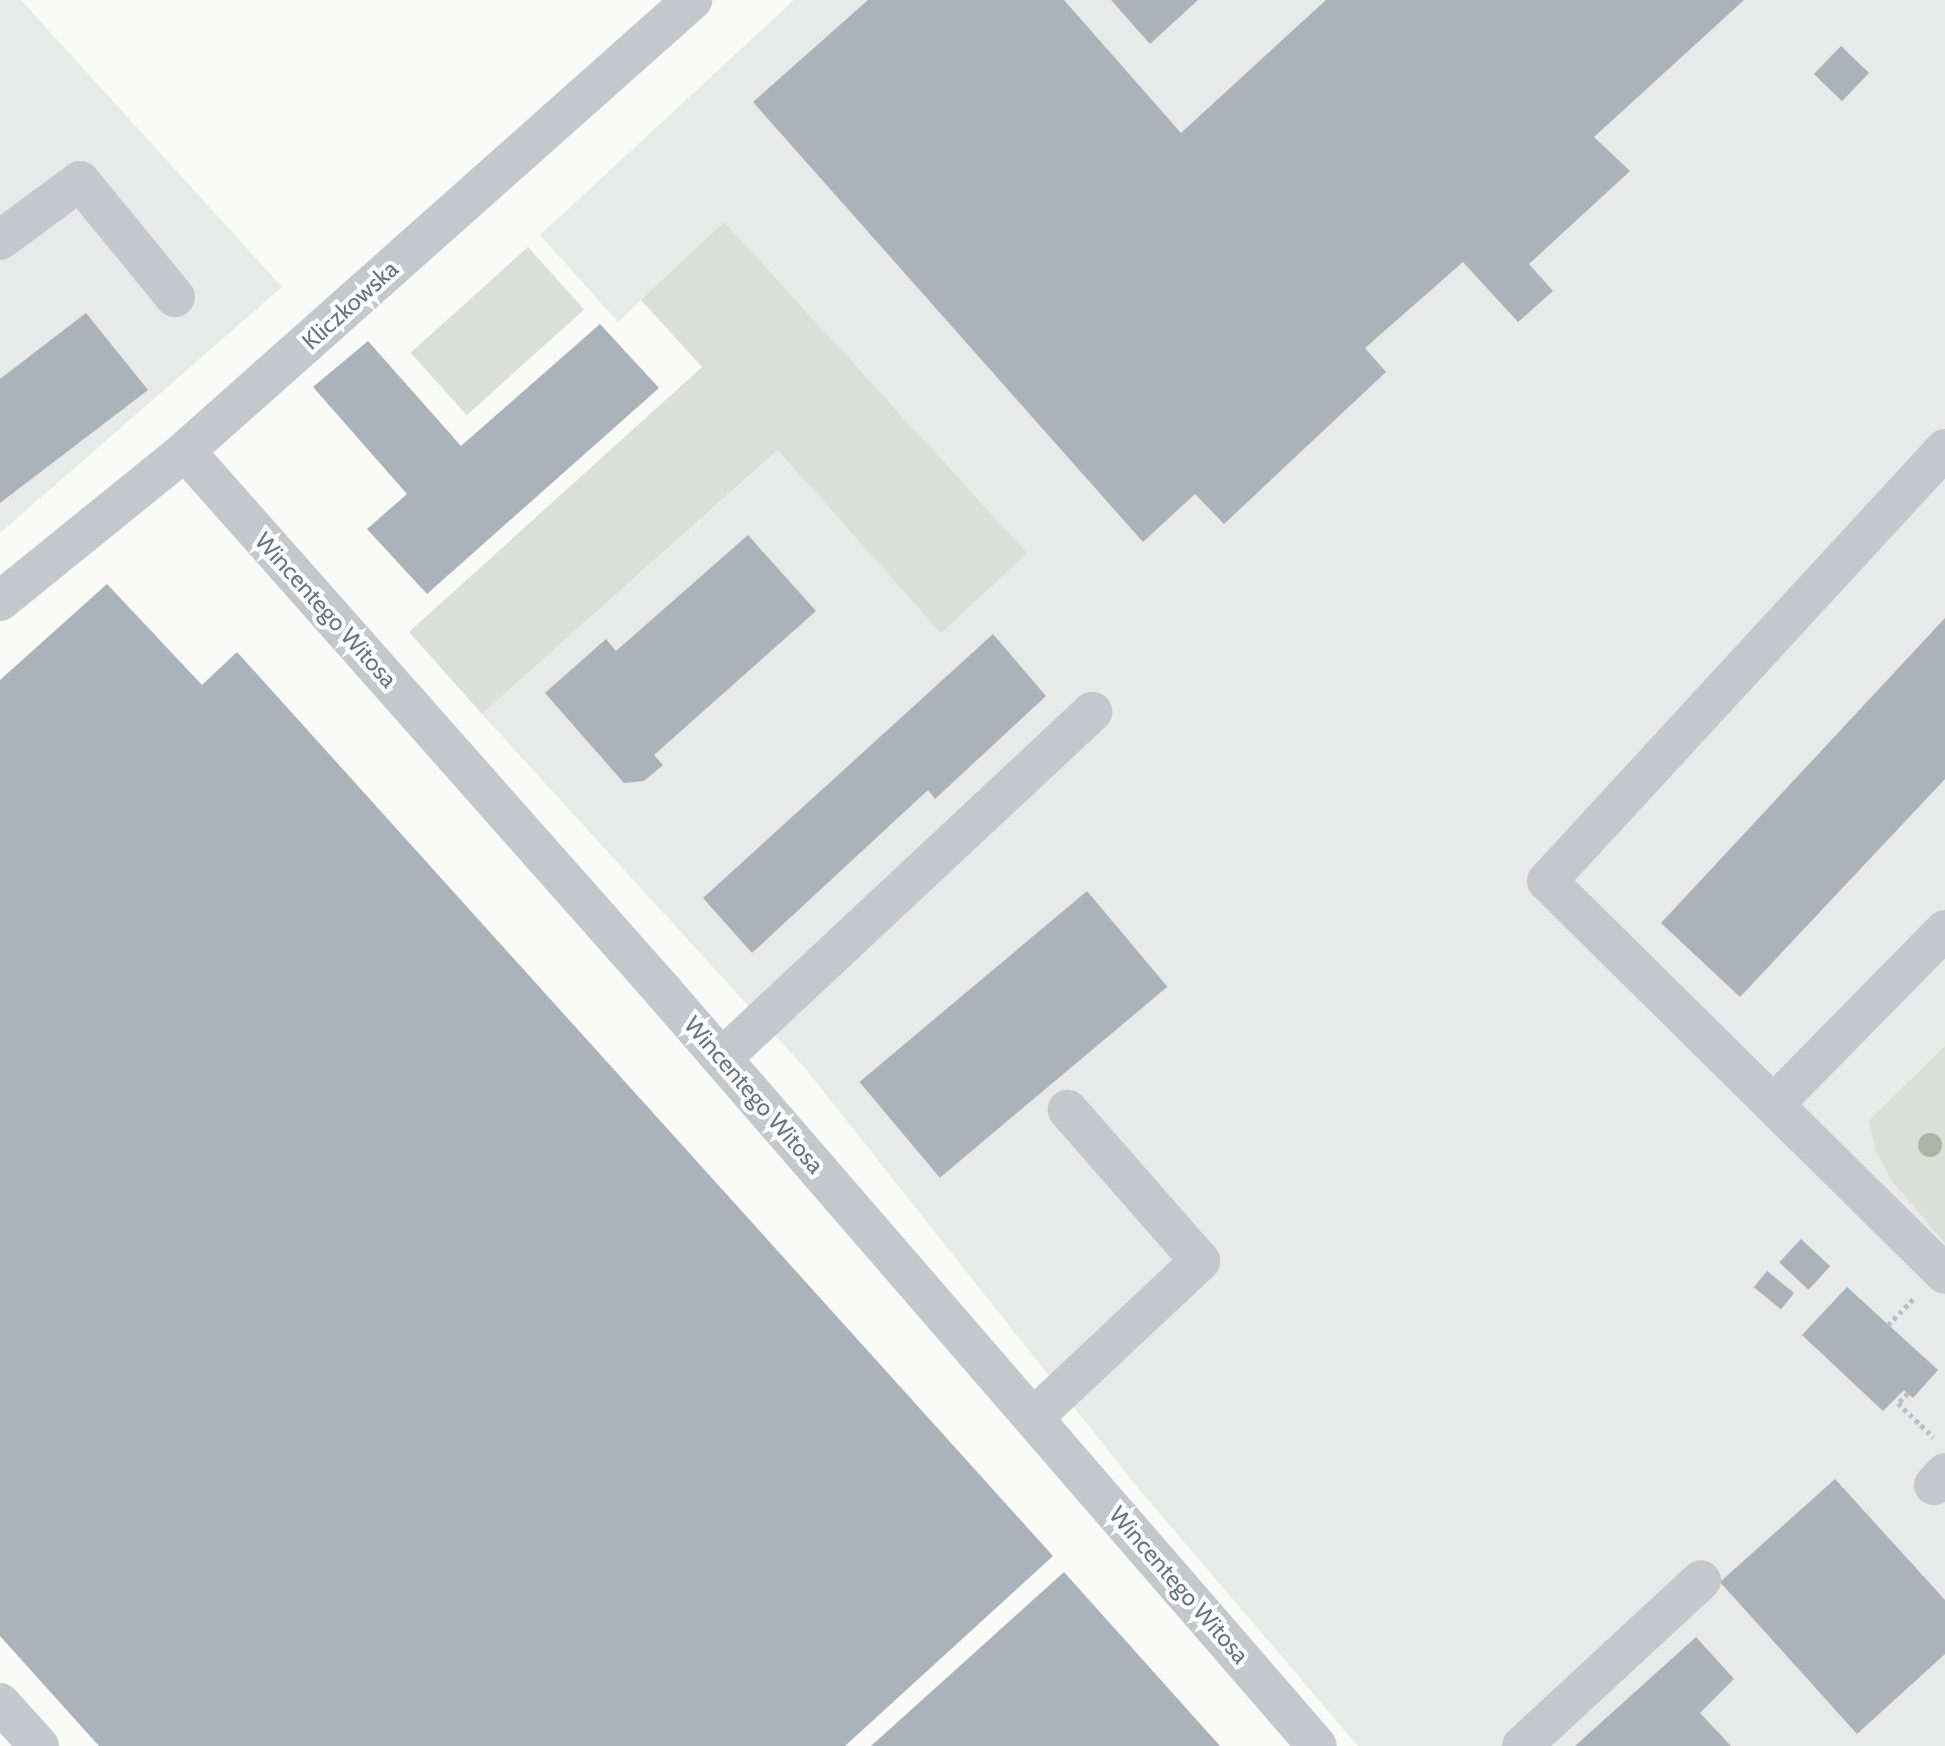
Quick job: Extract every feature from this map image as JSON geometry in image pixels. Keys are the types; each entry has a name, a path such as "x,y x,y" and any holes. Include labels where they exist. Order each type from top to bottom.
{"street":[{"name":"Kliczkowska","path":"0,601 185,451 692,0"},
{"path":"0,240 80,181 175,297"},
{"path":"1932,1284 1774,1104 1547,881 1945,449"},
{"name":"Wincentego Witosa","path":"185,451 722,1058 1317,1746"},
{"path":"722,1058 1092,712"},
{"path":"1774,1104 1945,930"},
{"path":"1034,1417 1200,1261 1068,1110"},
{"path":"1522,1746 1701,1580"},
{"path":"0,1703 39,1746"}],"path":[{"path":"1888,1325 1932,1284"},
{"path":"1908,1393 1898,1403 1940,1468"}],"shaded area":[{"path":"0,0 21,0 282,287 0,533"},
{"path":"794,0 1945,0 1945,1746 1358,1746 1138,1488 804,1067 482,714 779,450 941,632 724,222 618,322 540,235"},
{"path":"724,222 1027,553 941,633 778,450 482,714 409,632 702,367 641,300"},
{"path":"528,247 584,309 467,415 411,353"},
{"path":"1945,1046 1945,1243 1891,1180 1876,1151 1869,1121"}],"building":[{"path":"868,0 1064,0 1181,133 1326,0 1744,0 1594,137 1630,171 1529,264 1553,291 1518,322 1463,262 1365,348 1386,372 1224,524 1195,494 1143,542 753,102"},
{"path":"1111,0 1198,0 1150,44"},
{"path":"1841,46 1869,73 1842,101 1814,74"},
{"path":"86,313 148,390 0,503 0,379"},
{"path":"600,324 659,388 427,594 367,529 407,494 313,387 368,341 461,446"},
{"path":"748,535 816,611 654,755 663,765 644,781 624,783 545,693 606,639 616,651"},
{"path":"107,584 202,685 237,652 1053,1556 845,1746 99,1746 0,1636 0,680"},
{"path":"1945,618 1945,779 1740,997 1661,923"},
{"path":"993,634 1046,696 935,799 928,790 752,953 703,898"},
{"path":"1087,891 1167,987 940,1178 859,1082"},
{"path":"1801,1239 1830,1266 1808,1290 1779,1262"},
{"path":"1767,1271 1794,1293 1781,1309 1754,1287"},
{"path":"1847,1287 1938,1370 1913,1398 1904,1390 1883,1411 1802,1335"},
{"path":"1835,1479 1945,1600 1945,1654 1857,1734 1720,1582"},
{"path":"1064,1572 1220,1746 871,1746"},
{"path":"1696,1637 1734,1679 1700,1713 1731,1746 1575,1746"}]}
